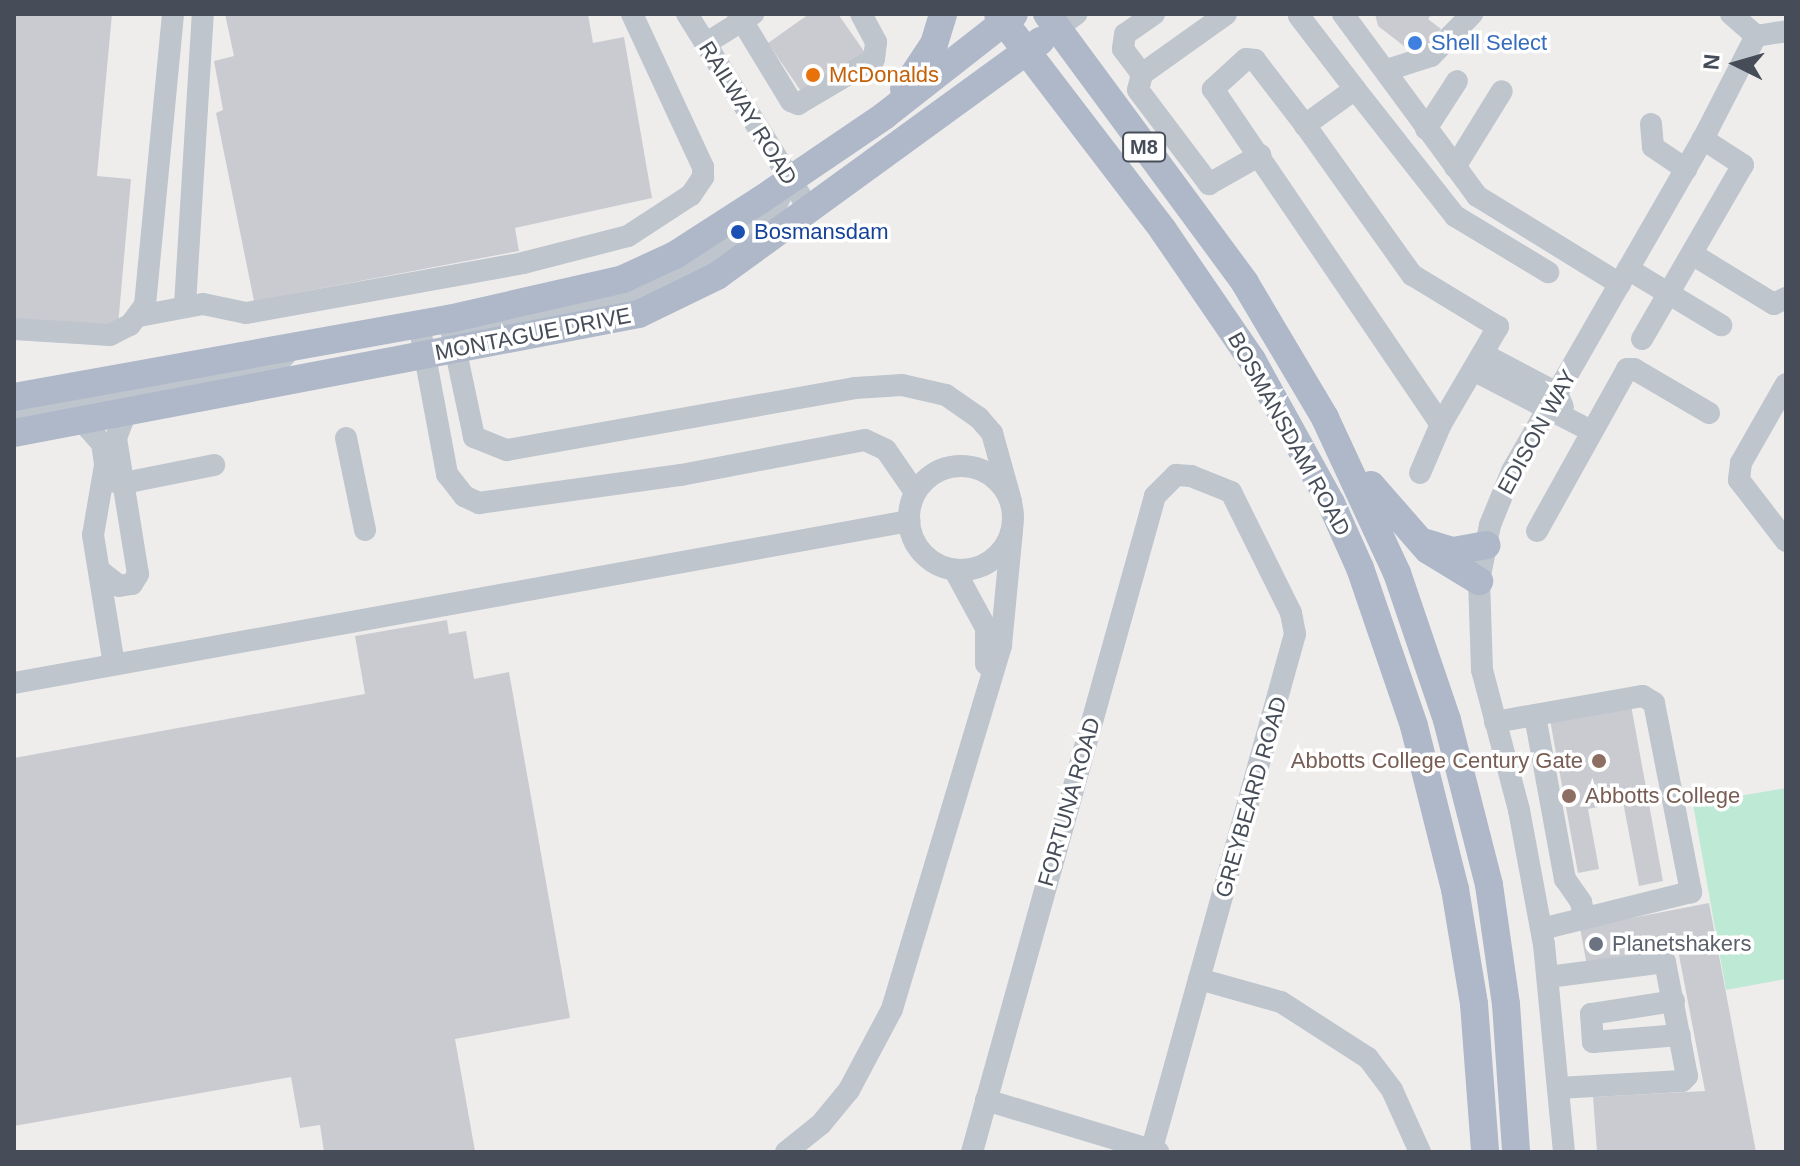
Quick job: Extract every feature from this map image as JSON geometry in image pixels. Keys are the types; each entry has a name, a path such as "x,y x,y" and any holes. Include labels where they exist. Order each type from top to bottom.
{"main road":[{"path":"884,116 929,52 943,14"},
{"path":"1011,16 1049,30"},
{"name":"MONTAGUE DRIVE","path":"14,397 572,295 637,274 675,255 884,116 1011,16"},
{"name":"MONTAGUE DRIVE","path":"14,433 614,322 678,299 810,211 1049,30"},
{"name":"BOSMANSDAM ROAD","path":"1049,30 1163,230 1288,423 1331,503 1385,639 1414,726 1455,889 1474,1004 1485,1152"},
{"name":"BOSMANSDAM ROAD","path":"1049,30 1245,283 1325,418 1397,573 1467,796 1489,885 1506,1004 1516,1152"},
{"path":"1325,418 1376,494 1412,534 1438,558 1479,581"},
{"path":"1412,534 1446,551 1486,545"}],"street":[{"path":"139,316 150,288 173,14"},
{"path":"185,305 203,14"},
{"path":"14,329 102,336 120,332 139,316 185,305 246,313 523,263 628,236 679,203 700,185 703,167 632,14"},
{"name":"RAILWAY ROAD","path":"687,14 810,211"},
{"path":"705,44 744,16 791,101 804,104 874,59 876,42 861,14"},
{"path":"1142,74 1123,49 1123,38 1154,14"},
{"path":"1226,14 1142,74 1138,90 1210,185 1260,155"},
{"path":"1343,14 1387,70 1426,129 1484,202 1624,277 1669,294 1721,325"},
{"path":"1387,70 1431,56 1472,14"},
{"path":"1730,14 1756,36 1784,34"},
{"path":"1299,16 1455,216 1548,272"},
{"name":"EDISON WAY","path":"1564,1152 1541,929 1478,639 1479,581 1486,545 1512,471 1557,406 1756,36"},
{"path":"1420,473 1441,424 1497,325 1412,275 1305,125 1255,60 1246,59 1213,87 1441,424"},
{"path":"1426,129 1457,81"},
{"path":"1305,125 1355,89"},
{"path":"1455,167 1502,91"},
{"path":"1651,124 1653,147 1686,169"},
{"path":"1642,339 1743,163 1703,139"},
{"path":"1692,254 1774,304 1786,298"},
{"path":"449,319 469,429 478,442 495,449 855,388 927,388 963,405 992,433 1011,501 1005,629 987,677 886,1022 849,1090 821,1124 786,1152"},
{"path":"419,324 447,474 464,496 479,503 681,475 865,440 886,450 915,492"},
{"path":"14,412 276,365 292,348"},
{"path":"1478,362 1557,406 1591,431"},
{"path":"1537,531 1629,368 1709,413"},
{"path":"1786,384 1741,463 1739,480 1786,541"},
{"path":"114,664 93,524 117,478 116,431 126,412"},
{"path":"81,420 102,443 117,478 138,574 132,584 119,586 100,571"},
{"path":"346,438 365,530"},
{"path":"117,478 214,462"},
{"path":"1011,501 990,474 975,467 941,469 915,492 909,521 916,546 927,558 955,571 985,565 997,556 1012,530"},
{"name":"FORTUNA ROAD","path":"972,1152 1155,496 1176,475 1191,476"},
{"name":"GREYBEARD ROAD","path":"1153,1151 1295,634 1291,613 1231,492 1191,476"},
{"path":"14,683 909,521"},
{"path":"955,571 986,628 987,677"},
{"path":"1495,722 1643,696 1654,703 1691,892 1541,929"},
{"path":"1535,716 1565,879 1581,902 1584,917"},
{"path":"1548,977 1664,961 1674,1001 1686,1080 1558,1088"},
{"path":"1199,979 1281,1002 1368,1058 1392,1090 1420,1152"},
{"path":"1674,1001 1591,1014 1593,1042 1680,1035"},
{"path":"986,1100 1153,1151"}],"green space":[{"path":"1786,788 1786,979 1726,990 1693,804"}],"building":[{"path":"14,14 112,14 97,176 131,179 118,326 14,322"},
{"path":"225,14 588,14 593,43 624,37 652,198 515,228 519,251 254,301 216,113 223,110 214,61 234,56"},
{"name":"McDonalds","path":"809,14 838,14 866,54 805,97 768,43"},
{"name":"Shell Select","path":"1375,14 1432,14 1428,19 1441,29 1418,57 1378,26"},
{"path":"447,620 449,634 466,631 474,679 509,672 570,1018 455,1039 475,1151 324,1152 320,1125 300,1128 291,1077 14,1126 14,758 365,694 355,636"},
{"name":"Abbotts College Century Gate","path":"1631,705 1663,881 1639,886 1623,802 1588,809 1599,869 1578,873 1550,720"},
{"path":"1709,903 1756,1152 1597,1152 1593,1097 1705,1091 1678,950 1587,966 1580,928"}],"place":[{"name":"Shell Select","path":"1415,43"},
{"name":"McDonalds","path":"813,75"},
{"name":"Bosmansdam","path":"738,232"},
{"name":"Abbotts College Century Gate","path":"1599,761"},
{"name":"Abbotts College","path":"1569,796"},
{"name":"Planetshakers","path":"1596,944"}]}
